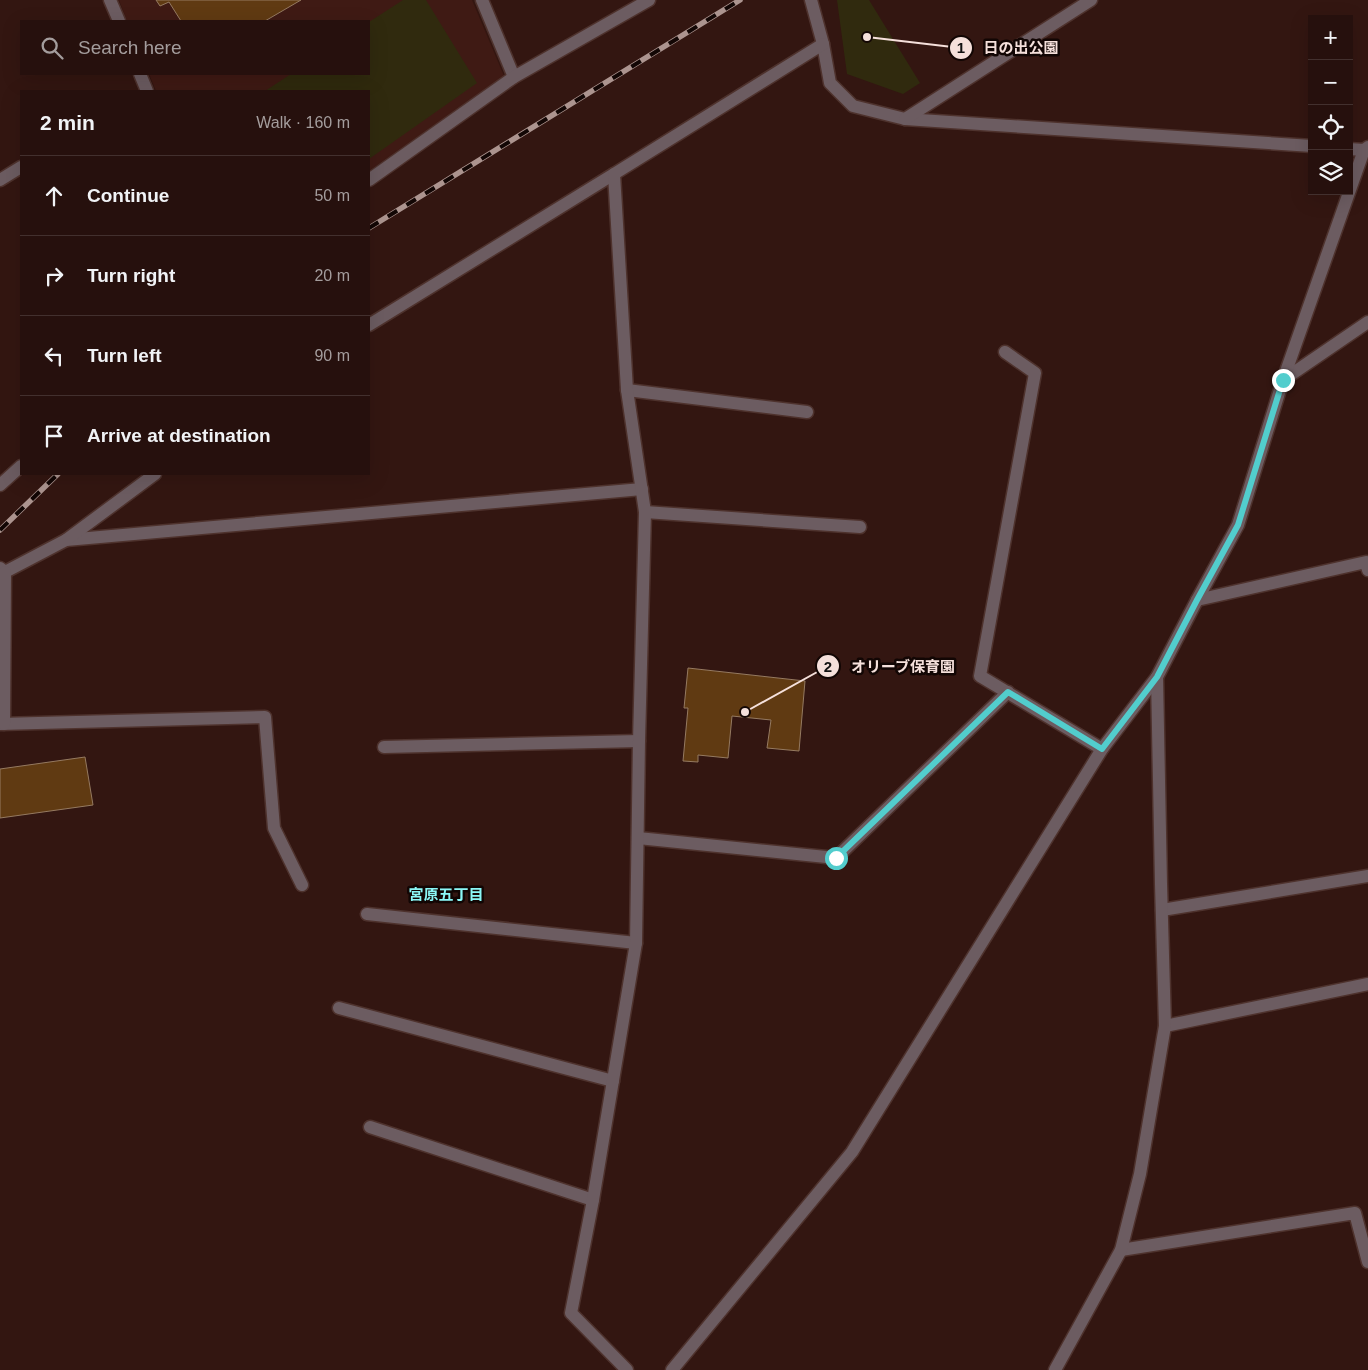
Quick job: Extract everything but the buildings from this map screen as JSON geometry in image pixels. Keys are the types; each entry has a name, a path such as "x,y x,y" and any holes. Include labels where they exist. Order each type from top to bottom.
{"street":[{"path":"110,0 119,20"},
{"path":"482,0 514,77"},
{"path":"370,179 514,77 649,0"},
{"path":"811,0 823,44 830,83 854,106 905,119 1308,146"},
{"path":"905,119 1091,0"},
{"path":"370,324 823,44"},
{"path":"140,75 146,90"},
{"path":"672,1370 852,1152 1102,749 1157,677 1238,525 1283,380 1366,148 1353,148"},
{"path":"0,180 20,168"},
{"path":"614,174 627,390 645,512 636,942 593,1200 571,1313 627,1370"},
{"path":"1283,380 1368,322"},
{"path":"1005,352 1035,373 980,676 1102,749"},
{"path":"627,390 807,412"},
{"path":"0,485 20,467"},
{"path":"154,475 66,540 3,570 2,724 265,717 274,828 302,885"},
{"path":"66,540 642,489"},
{"path":"645,512 860,527"},
{"path":"1197,600 1366,562 1368,570"},
{"path":"1055,1370 1121,1250 1140,1174 1166,1026 1157,677"},
{"path":"638,838 836,858 1008,692"},
{"path":"384,747 639,741"},
{"path":"1162,910 1368,876"},
{"path":"367,914 636,942"},
{"path":"1166,1026 1368,984"},
{"path":"339,1008 613,1081"},
{"path":"370,1127 593,1200"},
{"path":"1121,1250 1355,1212 1368,1262"}],"shaded area":[{"path":"119,0 472,0 504,76 370,170 370,90 156,90 149,75 370,75 370,20 127,20"},
{"path":"403,0 426,0 477,83 370,158 370,90 267,90 289,75 370,75 370,21"},
{"path":"837,0 869,0 920,83 903,94 847,74"}],"railway":[{"path":"370,227 740,0"},
{"path":"0,530 57,475"}],"place":[{"name":"日の出公園","path":"867,37"},
{"name":"オリーブ保育園","path":"745,712"}],"district":[{"name":"宮原五丁目","path":"446,895"}],"route":[{"path":"836,858 1008,692 1102,749 1157,677 1238,525 1283,380"}]}
